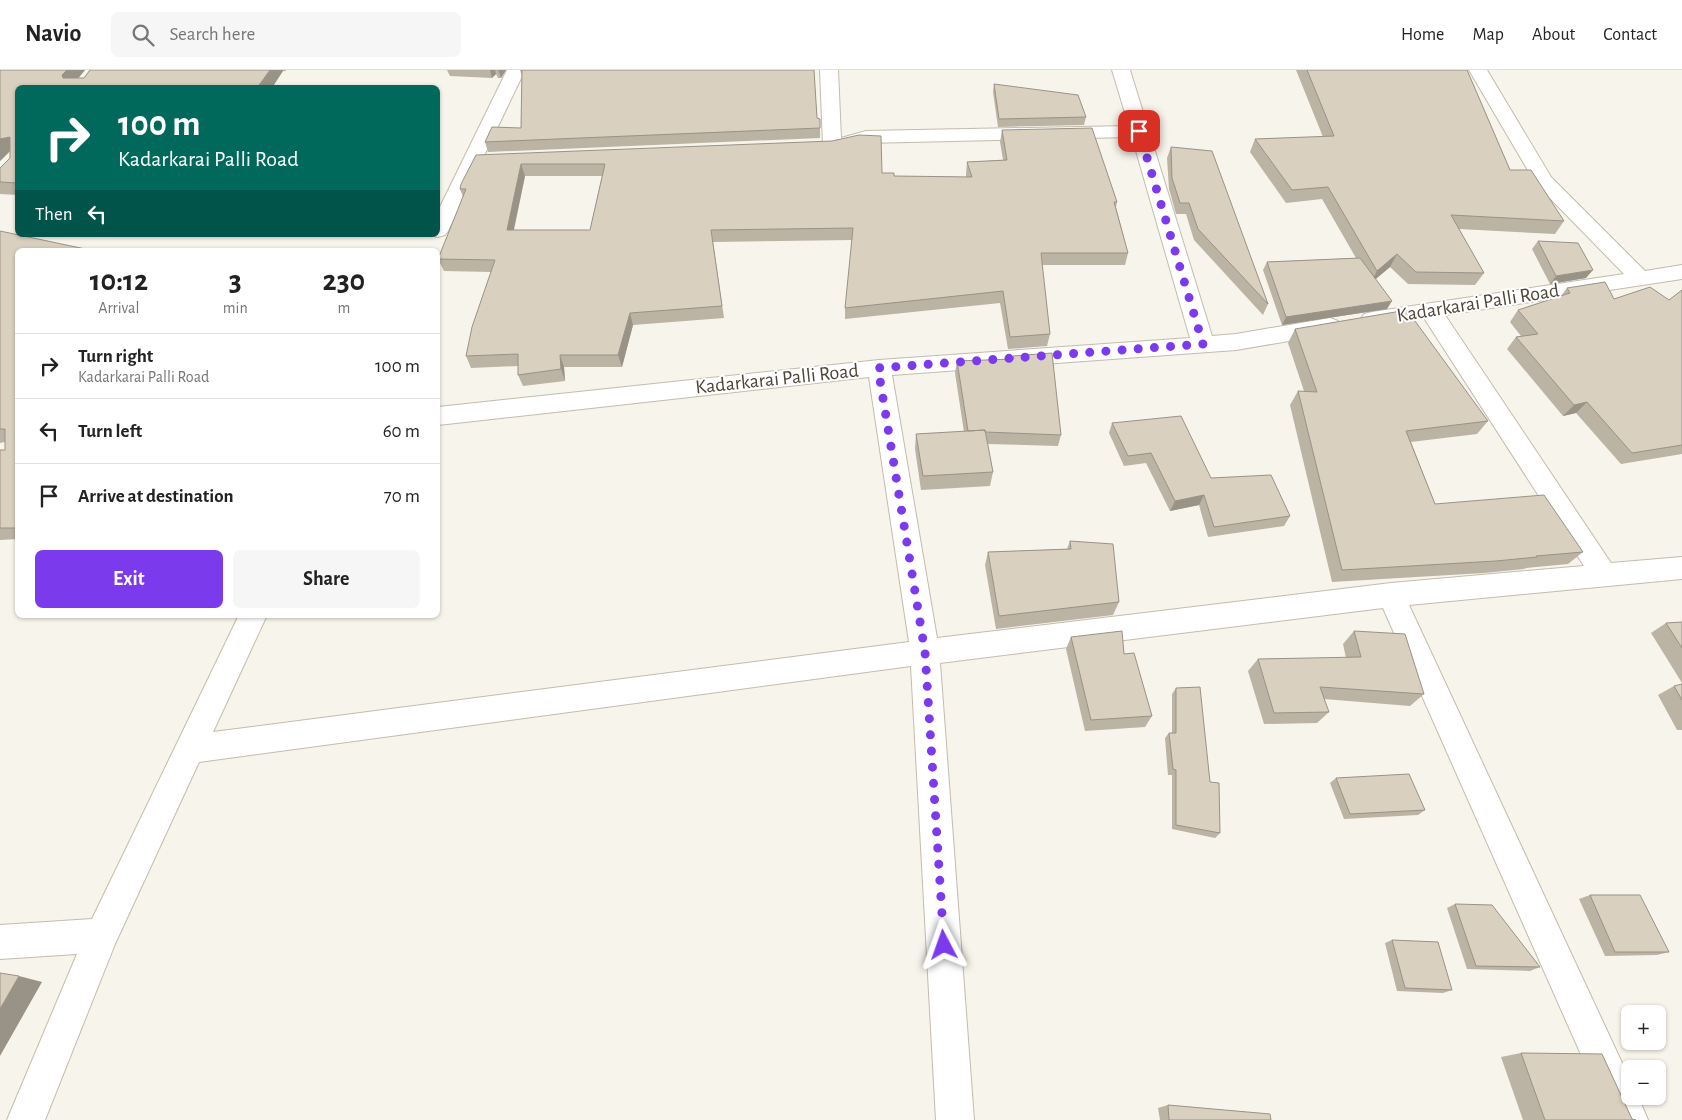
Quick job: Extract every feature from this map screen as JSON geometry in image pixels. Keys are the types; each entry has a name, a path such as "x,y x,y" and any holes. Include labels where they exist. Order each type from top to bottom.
{"street":[{"path":"440,227 516,70"},
{"path":"829,70 832,145"},
{"path":"1121,70 1203,344"},
{"path":"1478,70 1543,180 1640,278"},
{"path":"812,146 832,145 866,137 1139,131"},
{"path":"472,160 492,159"},
{"name":"Kadarkarai Palli Road","path":"440,416 878,368 1236,342 1430,310 1682,272"},
{"path":"1430,310 1605,576"},
{"path":"878,368 925,652 956,1120"},
{"path":"191,749 925,652 1391,594 1682,568"},
{"path":"1391,594 1629,1120"},
{"path":"26,1120 102,935 252,618"},
{"path":"0,942 102,935"}],"building":[{"path":"0,70 67,70 62,75 63,78 84,78 90,70 270,70 259,85 15,85 15,183 0,182 0,168 10,158 10,137 0,139"},
{"path":"522,70 814,70 817,118 820,119 820,128 485,142 492,127 521,128"},
{"path":"1307,70 1467,70 1510,170 1531,170 1564,221 1451,215 1484,273 1416,272 1397,254 1377,271 1328,187 1292,190 1255,139 1334,136"},
{"path":"994,84 1078,95 1086,117 999,119"},
{"path":"1092,128 1117,202 1114,202 1128,253 1041,253 1050,334 1010,337 1003,291 845,308 853,228 711,230 722,306 630,313 618,355 560,355 561,369 518,375 518,354 466,356 472,327 495,260 440,259 440,254 466,189 460,189 461,184 476,155 832,141 859,135 881,136 882,173 894,173 894,176 972,177 967,162 1007,160 1002,130","holes":["521,164 605,164 590,230 507,230"]},
{"path":"1171,147 1212,151 1268,304 1198,229 1189,203 1180,203 1172,178"},
{"path":"0,231 15,234 15,237 28,237 81,248 15,248 15,528 0,528 0,450 5,450 5,429 0,429"},
{"path":"1538,241 1578,243 1593,270 1556,276"},
{"path":"1360,258 1392,301 1286,317 1267,262"},
{"path":"1605,282 1614,299 1650,287 1669,300 1682,290 1682,445 1632,453 1587,402 1574,405 1516,337 1538,334 1518,310 1570,293 1567,288"},
{"path":"1407,310 1488,421 1406,431 1435,504 1544,495 1583,552 1496,561 1342,570 1298,391 1317,392 1295,329"},
{"path":"1052,353 1061,435 985,432 985,430 968,431 957,361 1014,359 1013,356"},
{"path":"1181,416 1211,478 1271,475 1290,516 1214,527 1204,495 1175,501 1151,453 1128,456 1112,423"},
{"path":"985,430 993,472 923,476 916,434"},
{"path":"1070,541 1113,544 1119,602 999,616 988,552 1071,549"},
{"path":"1682,622 1682,648 1666,623"},
{"path":"1122,631 1124,654 1134,653 1152,716 1091,720 1071,637"},
{"path":"1354,631 1405,634 1424,694 1320,687 1329,712 1274,713 1258,659 1361,657"},
{"path":"1682,684 1682,700 1674,686"},
{"path":"1200,687 1210,782 1219,783 1220,833 1176,825 1176,770 1173,769 1169,733 1176,733 1176,688"},
{"path":"1409,774 1425,810 1350,814 1336,778"},
{"path":"1590,895 1640,895 1669,952 1615,952"},
{"path":"1455,904 1492,905 1540,967 1476,966"},
{"path":"1392,940 1438,942 1452,990 1405,988"},
{"path":"0,973 19,976 0,1009"},
{"path":"1521,1053 1602,1054 1621,1095 1621,1105 1626,1105 1632,1119 1636,1120 1545,1120"},
{"path":"1168,1105 1270,1114 1271,1120 1169,1120"}],"route":[{"path":"944,945 925,652 878,368 1203,344 1139,131"}]}
